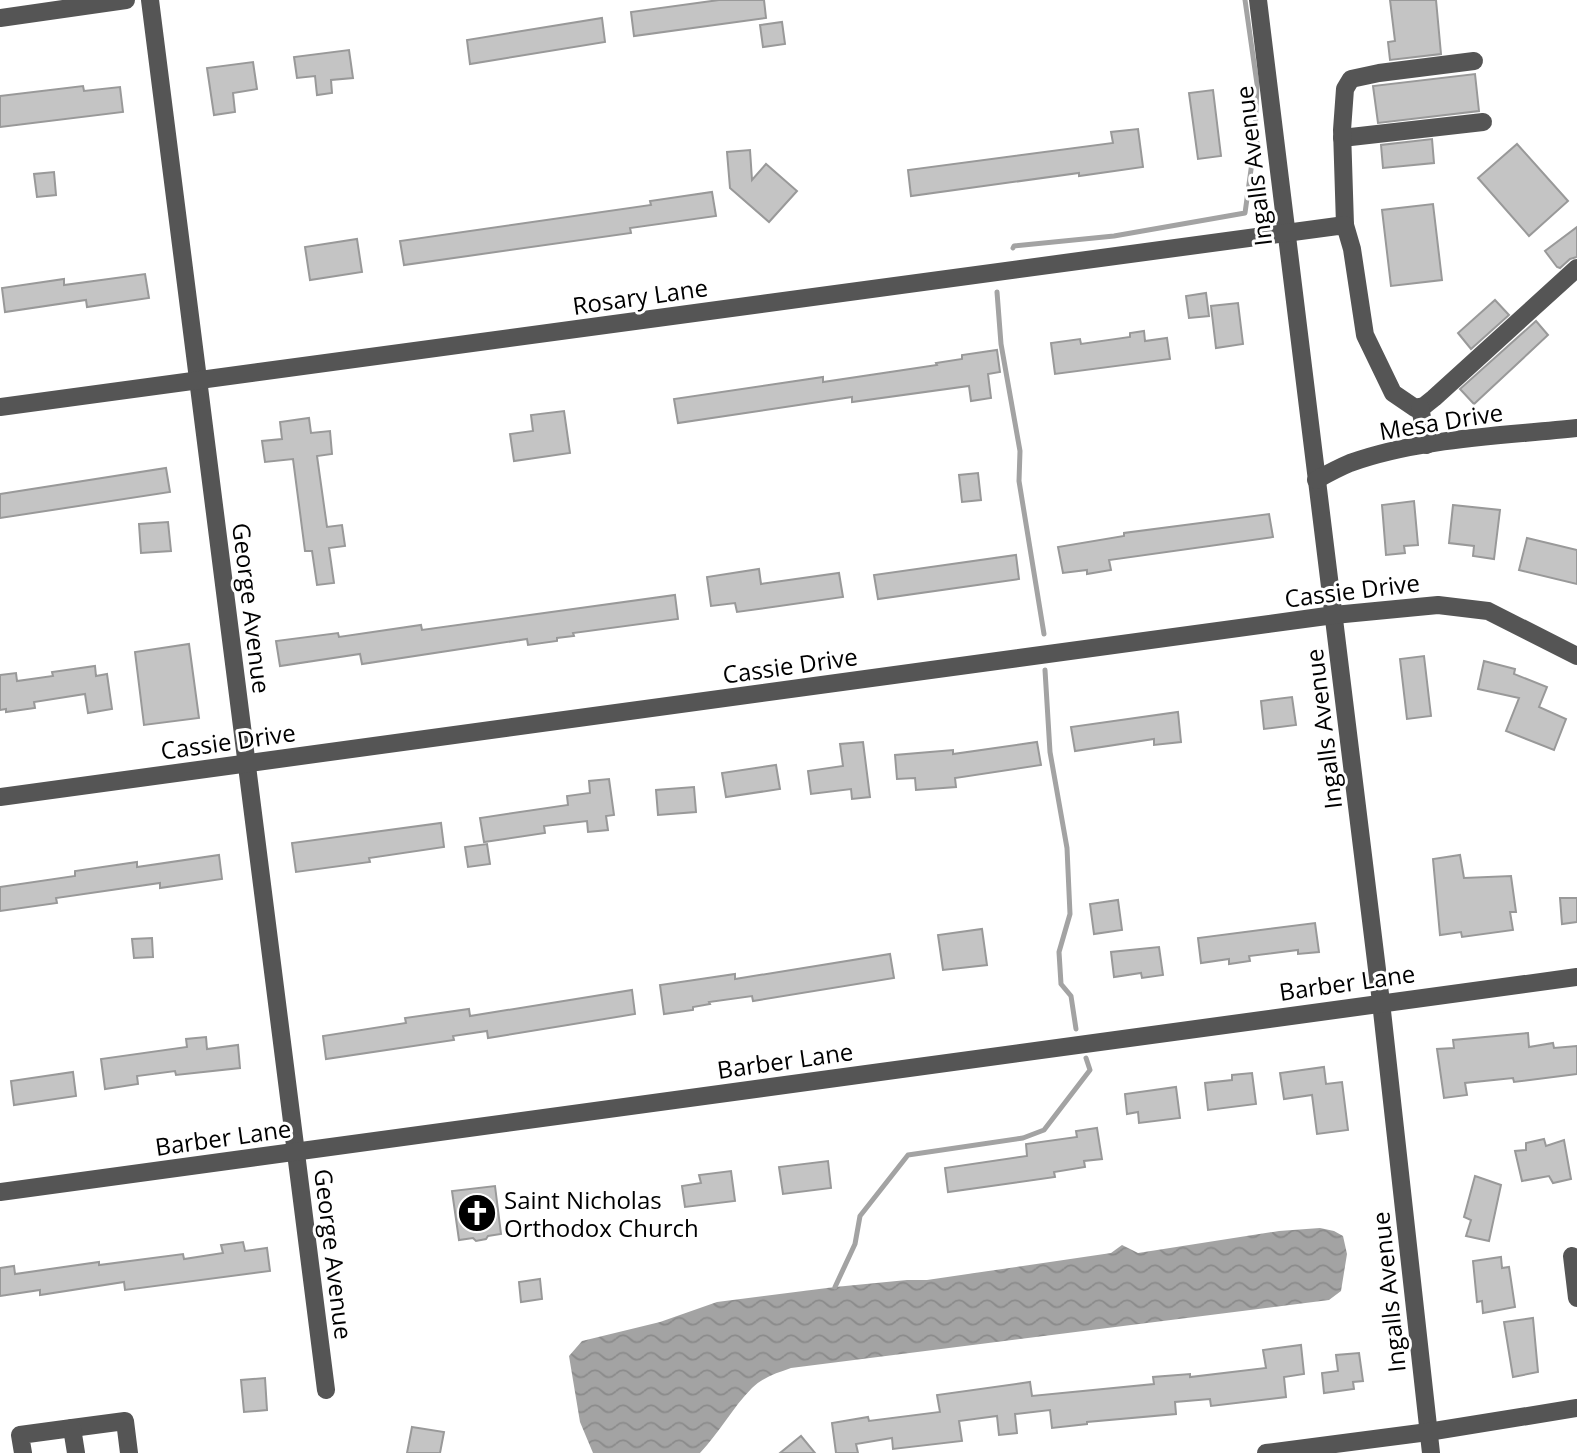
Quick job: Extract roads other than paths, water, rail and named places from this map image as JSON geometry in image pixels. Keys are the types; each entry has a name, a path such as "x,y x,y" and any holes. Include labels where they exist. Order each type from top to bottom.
{"street":[{"path":"0,18 125,0"},
{"name":"George Avenue","path":"150,0 326,1390"},
{"name":"Ingalls Avenue","path":"1258,0 1381,1002 1430,1453"},
{"path":"1474,61 1350,79 1345,89 1342,138 1345,225 1352,249 1365,335 1393,393 1415,408 1434,398 1577,268"},
{"path":"1342,138 1483,122"},
{"name":"Rosary Lane","path":"0,407 1345,225"},
{"path":"1420,407 1427,445"},
{"name":"Mesa Drive","path":"1316,480 1359,460 1382,453 1427,445 1577,428"},
{"name":"Cassie Drive","path":"0,797 1334,615 1438,604 1488,611 1577,656"},
{"name":"Barber Lane","path":"0,1192 1577,977"},
{"path":"1572,1256 1577,1297"},
{"path":"1266,1453 1428,1432 1577,1408"},
{"path":"23,1453 20,1434 125,1421 129,1453"},
{"path":"72,1428 76,1453"}],"water":[{"path":"1320,1228 1343,1236 1347,1254 1341,1291 1329,1300 791,1368 756,1384 700,1453 593,1453 580,1422 569,1356 582,1341 660,1322 717,1302 835,1287 927,1280 1111,1253 1122,1245 1138,1253 1279,1231"}],"waterway":[{"path":"1013,248 1114,236 1245,213 1253,155 1258,146 1255,136 1257,84 1245,0"},
{"path":"997,292 1001,344 1020,451 1019,481 1044,634"},
{"path":"1045,670 1050,752 1067,848 1070,914 1059,952 1061,984 1071,996 1076,1029"},
{"path":"835,1287 855,1244 860,1216 908,1155 1023,1138 1044,1130 1090,1070 1086,1058"}],"place":[{"name":"Saint Nicholas Orthodox Church","path":"477,1213"}]}
